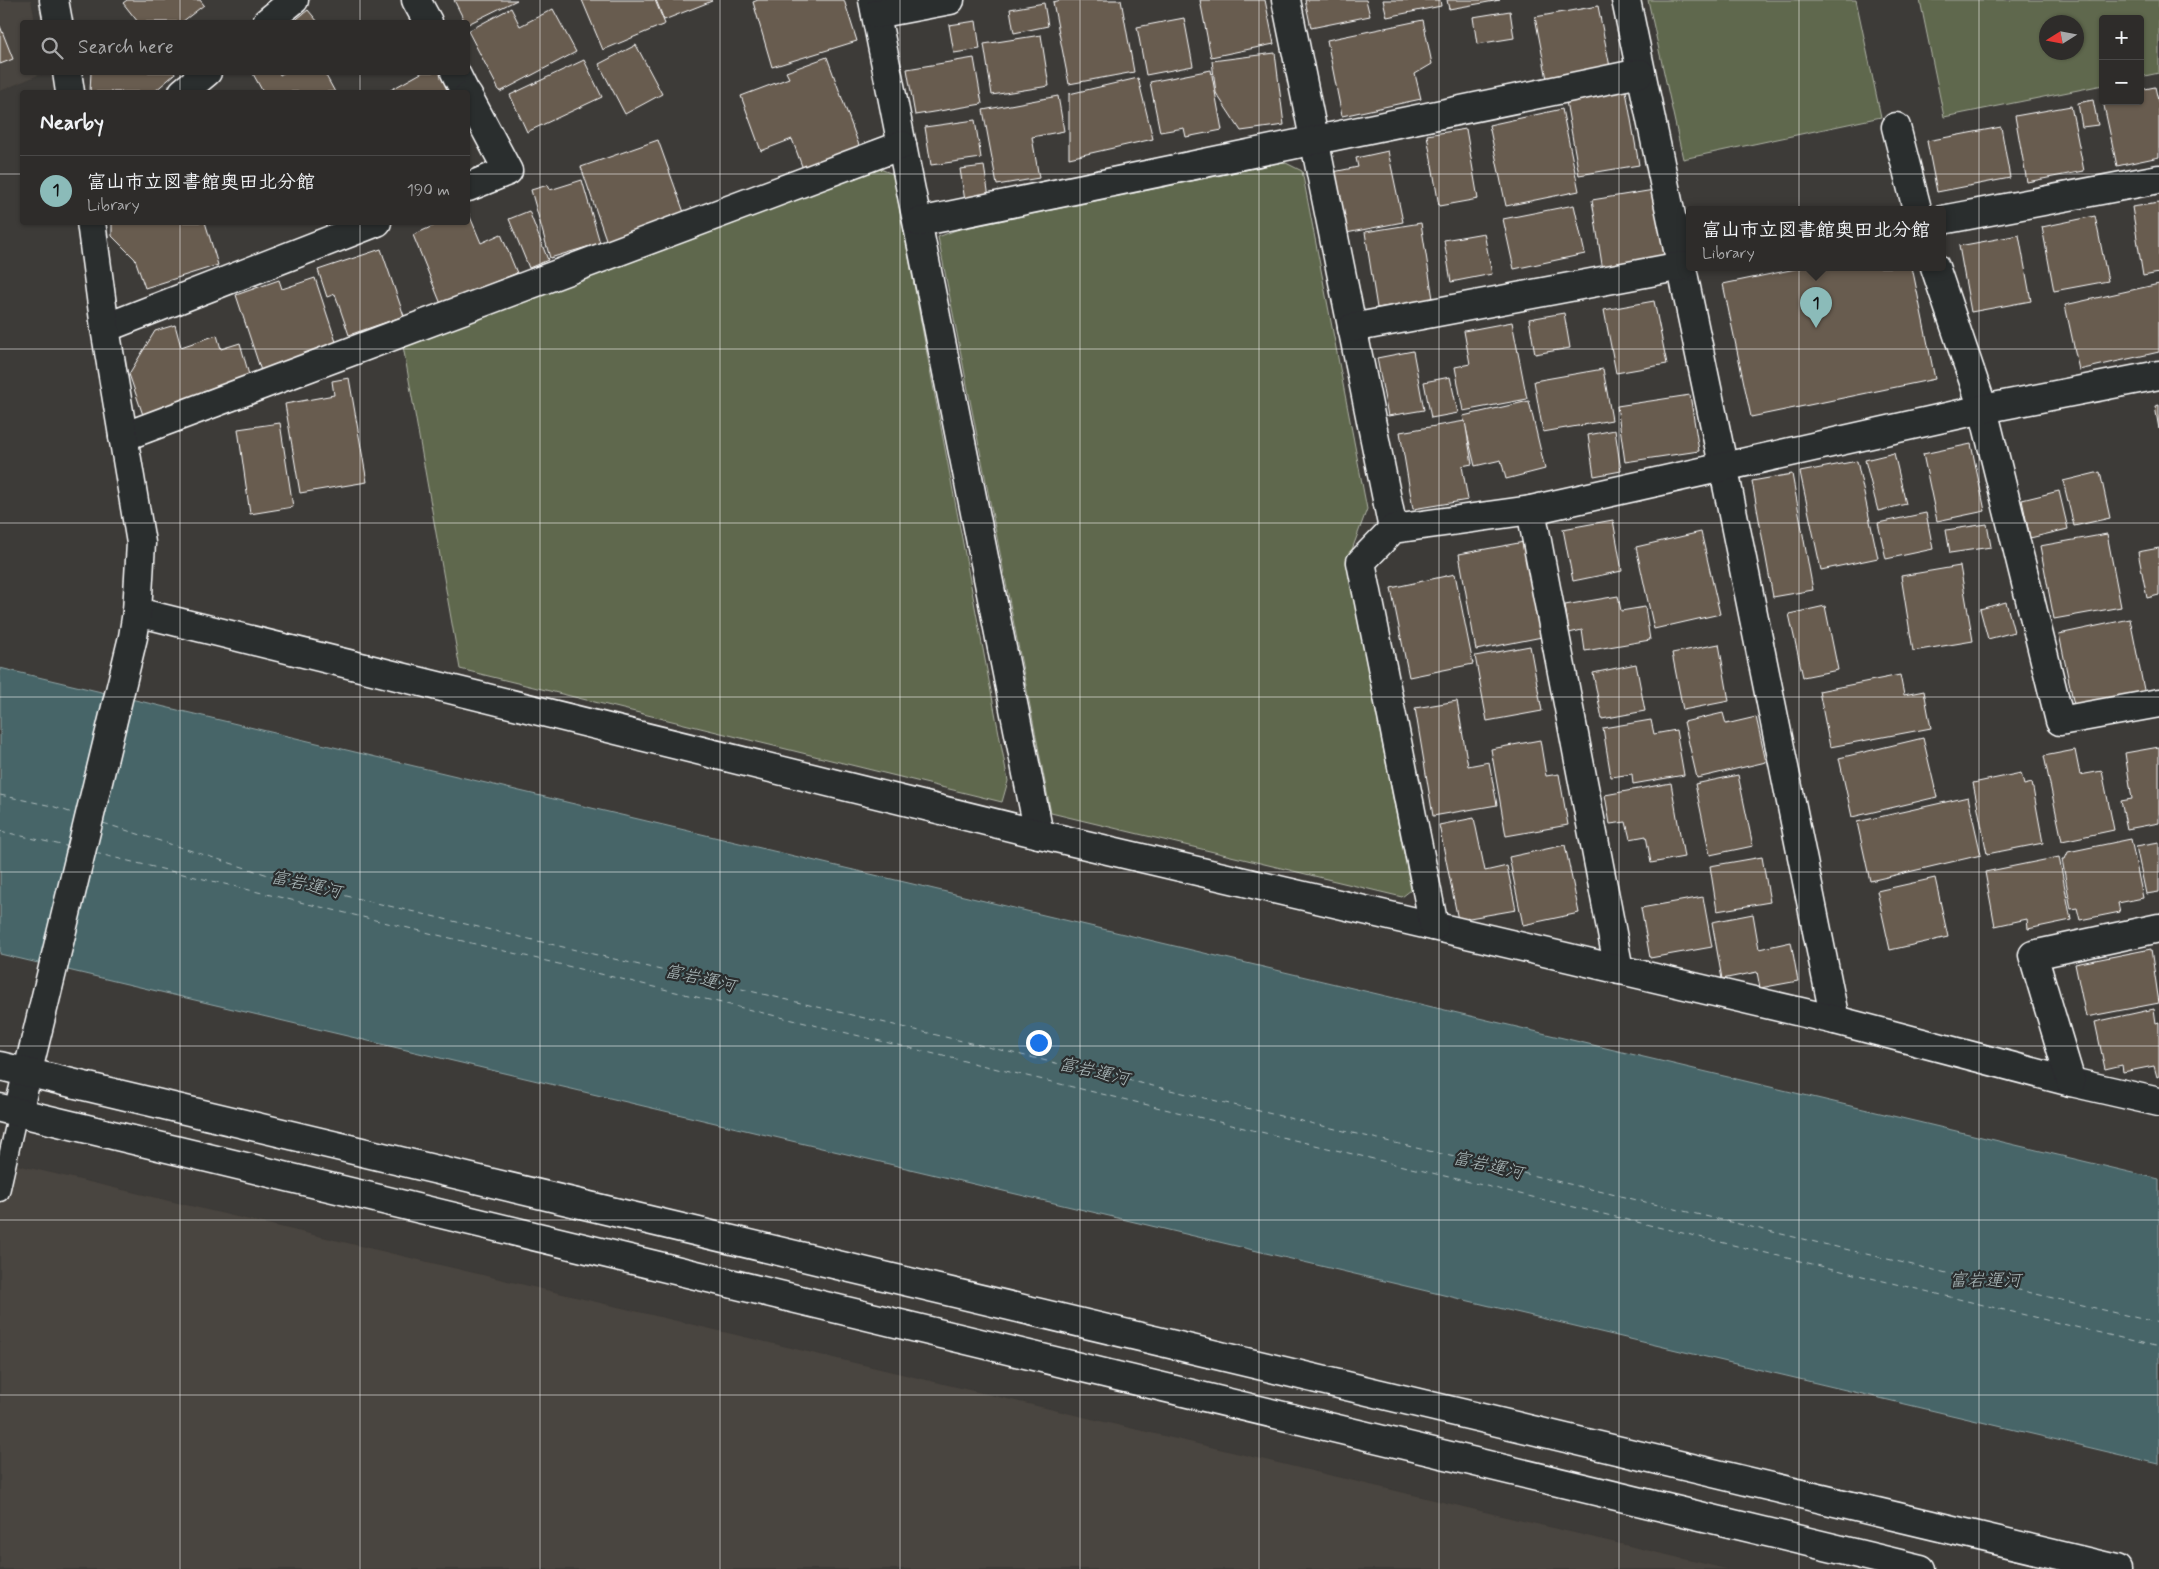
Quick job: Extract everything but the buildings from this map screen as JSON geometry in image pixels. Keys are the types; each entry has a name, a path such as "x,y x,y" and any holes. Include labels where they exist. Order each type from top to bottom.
{"street":[{"path":"54,0 58,20"},
{"path":"269,20 294,0"},
{"path":"416,0 427,20"},
{"path":"950,0 875,7 1039,834"},
{"path":"1286,0 1393,530"},
{"path":"1626,0 1723,465 1835,1020"},
{"path":"919,222 1640,73"},
{"path":"67,75 70,90"},
{"path":"185,90 203,75"},
{"path":"457,75 465,90"},
{"path":"470,100 508,172 470,186"},
{"path":"1896,127 1916,206"},
{"path":"123,436 902,145"},
{"path":"1946,219 2159,179"},
{"path":"91,225 106,328 141,542 135,625 28,1073 9,1110 1921,1569"},
{"path":"106,328 369,225"},
{"path":"1352,328 1682,266"},
{"path":"1936,271 1983,408 2060,721 2159,703"},
{"path":"1434,926 1361,562 1393,530 1531,510 1723,465 1983,408 2159,376"},
{"path":"1531,510 1619,970"},
{"path":"135,625 1835,1020 2071,1082 2159,1102"},
{"path":"2071,1082 2034,955 2159,928"},
{"path":"0,1066 2117,1569"}],"lane":[{"path":"0,1192 9,1110"}],"shaded area":[{"path":"0,0 31,0 35,20 20,20 20,75 38,75 0,91"},
{"path":"0,1161 1726,1569 0,1569"}],"green space":[{"path":"1648,0 1856,0 1881,117 1683,159"},
{"path":"1920,0 2159,0 2159,73 2144,76 2144,15 2099,15 2099,86 1944,117"},
{"path":"1284,162 1302,171 1367,509 1347,563 1411,890 1402,897 1051,813 938,237 956,230"},
{"path":"875,167 893,174 1008,781 1002,802 460,669 403,346"}],"water":[{"name":"富岩運河","path":"0,668 2159,1179 2159,1464 0,954"}],"ferry route":[{"path":"0,795 52,806 78,815"},
{"path":"103,823 300,885 2159,1323"},
{"path":"0,831 70,847"},
{"path":"95,853 2159,1347"}],"place":[{"name":"富山市立図書館奥田北分館","path":"1816,328"}]}
